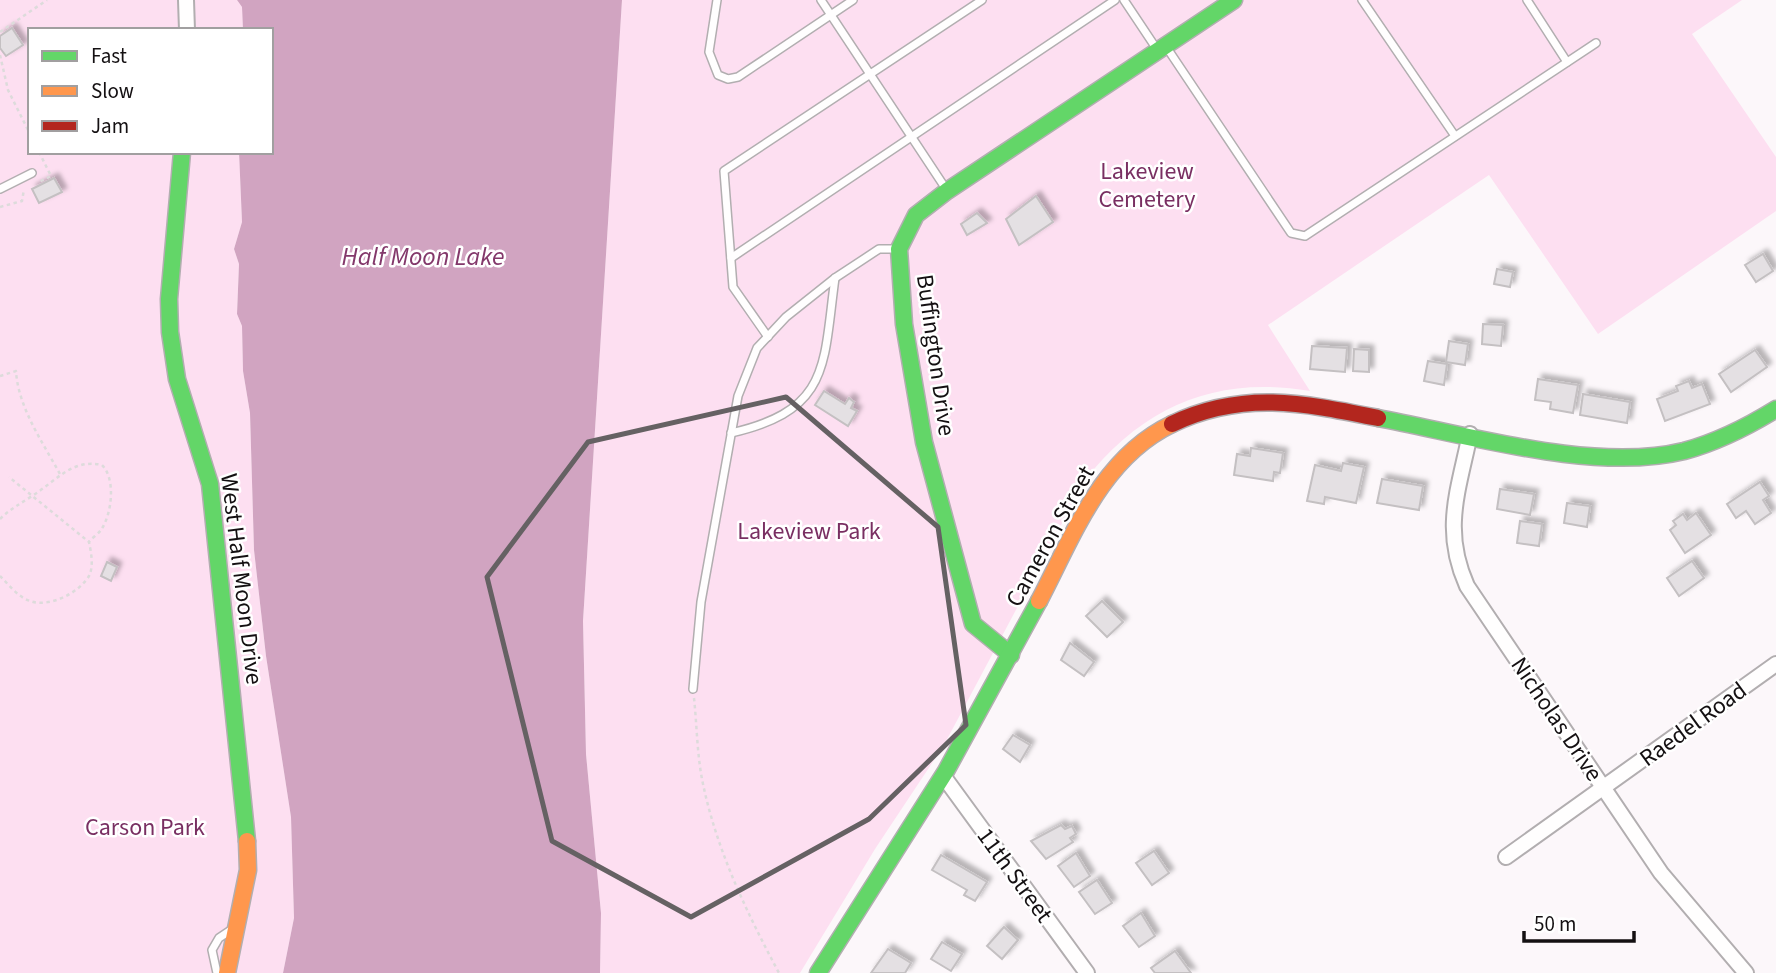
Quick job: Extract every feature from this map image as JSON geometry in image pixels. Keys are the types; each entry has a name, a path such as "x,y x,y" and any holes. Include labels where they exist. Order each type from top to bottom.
{"street":[{"path":"186,0 187,28"},
{"name":"Buffington Drive","path":"1011,655 972,624 924,442 904,324 899,249 916,215 947,191 1234,0"},
{"name":"West Half Moon Drive","path":"182,154 169,299 170,332 177,379 210,484 241,749 248,870 227,973"},
{"name":"Cameron Street","path":"818,973 944,777 1107,478 1126,455 1152,434 1182,417 1210,407 1269,400 1296,402 1580,456 1622,460 1658,458 1709,445 1776,409"},
{"name":"Nicholas Drive","path":"1470,434 1451,536 1457,563 1467,586 1683,901 1746,973"},
{"name":"Raedel Road","path":"1506,857 1776,664"},
{"name":"11th Street","path":"944,777 1087,973"}],"lane":[{"path":"718,0 709,51 718,75 728,79 738,77 853,0"},
{"path":"821,0 947,191"},
{"path":"768,337 733,287 723,171 982,0"},
{"path":"731,258 1115,0"},
{"path":"1124,0 1162,49 1291,233 1297,236 1313,234 1596,43"},
{"path":"1362,0 1455,136"},
{"path":"1527,0 1567,62"},
{"path":"0,190 32,173"},
{"path":"693,689 701,601 731,433 738,396 757,348 786,317 835,278 879,249 899,249"},
{"path":"731,433 760,426 795,408 819,379 827,350 835,278"},
{"path":"217,973 212,950 219,939 238,926"}],"path":[{"path":"0,32 47,0"},
{"path":"0,55 8,90 28,130"},
{"path":"0,376 16,371 17,384 33,425 60,474"},
{"path":"0,519 10,508 34,496 60,474 91,463 106,469 111,493 101,530 89,542"},
{"path":"0,576 32,602 59,599 89,576 92,554 89,542 9,477"},
{"path":"693,689 702,782 713,824 749,917 779,973"}],"highlighted area":[{"path":"786,397 938,527 966,725 869,819 691,917 552,841 487,577 588,442"}],"green space":[{"name":"Carson Park","path":"0,0 237,0 242,7 243,28 28,28 28,154 239,154 242,222 234,249 239,264 237,314 242,326 243,371 250,413 254,550 266,656 291,817 294,918 283,973 0,973"},
{"path":"622,0 1742,0 1692,34 1776,157 1776,211 1598,334 1489,175 1268,325 1310,391 1276,387 1244,388 1213,393 1184,402 1157,415 1132,433 1108,454 1085,480 944,745 875,849 800,973 600,973 601,913 586,754 583,621"}],"water":[{"name":"Half Moon Lake","path":"237,0 622,0 583,621 586,754 601,913 600,973 283,973 294,918 291,817 266,656 254,550 250,413 243,371 242,326 237,314 239,264 234,249 242,222 239,154 273,154 273,28 243,28 242,7"}],"building":[{"path":"12,28 23,45 6,56 0,48 0,36"},
{"path":"54,178 62,192 39,203 32,189"},
{"path":"1036,196 1053,222 1019,245 1006,219"},
{"path":"977,213 987,223 967,235 961,224"},
{"path":"1763,254 1773,271 1756,282 1745,265"},
{"path":"1497,269 1513,272 1510,287 1494,284"},
{"path":"1483,324 1503,325 1501,346 1482,344"},
{"path":"1449,341 1468,344 1465,365 1446,362"},
{"path":"1312,346 1347,348 1345,372 1310,369"},
{"path":"1354,349 1369,350 1369,372 1353,371"},
{"path":"1755,350 1767,367 1731,392 1719,374"},
{"path":"1428,361 1447,364 1444,385 1424,381"},
{"path":"1538,379 1578,385 1573,413 1550,409 1551,402 1535,400"},
{"path":"1689,381 1692,388 1702,384 1710,404 1665,421 1657,399 1678,391 1676,386"},
{"path":"824,391 845,404 849,398 854,402 851,408 857,411 848,426 815,405"},
{"path":"1583,394 1630,402 1627,423 1580,415"},
{"path":"1251,448 1283,453 1280,473 1274,472 1273,481 1234,475 1237,454 1250,456"},
{"path":"1343,463 1364,467 1356,503 1325,497 1324,504 1307,501 1315,465 1341,471"},
{"path":"1382,479 1423,486 1419,510 1377,503"},
{"path":"1760,482 1769,496 1763,500 1771,513 1755,524 1746,511 1736,518 1727,504"},
{"path":"1500,489 1534,494 1530,515 1497,509"},
{"path":"1567,503 1590,506 1587,527 1564,523"},
{"path":"1696,513 1711,535 1685,553 1670,530 1676,525 1673,521 1683,514 1687,520"},
{"path":"1520,521 1542,524 1539,546 1517,543"},
{"path":"1692,561 1704,578 1679,596 1667,578"},
{"path":"107,562 117,567 111,581 101,576"},
{"path":"1102,601 1123,622 1107,637 1086,616"},
{"path":"1070,643 1094,662 1084,676 1061,660"},
{"path":"1013,735 1030,745 1020,762 1003,749"},
{"path":"1061,825 1065,829 1072,826 1076,834 1070,838 1073,842 1046,859 1031,841"},
{"path":"1154,851 1169,873 1152,885 1136,863"},
{"path":"1076,853 1090,876 1074,887 1058,866"},
{"path":"941,855 987,882 975,901 964,895 967,890 932,870"},
{"path":"1097,880 1112,903 1095,914 1079,892"},
{"path":"1141,913 1155,936 1139,947 1123,926"},
{"path":"1004,927 1018,940 1002,959 987,946"},
{"path":"942,942 962,954 951,971 931,959"},
{"path":"888,949 911,963 905,973 871,973"},
{"path":"1175,951 1191,973 1155,973 1151,968"}],"traffic: fast":[{"path":"1011,655 973,624 924,442 904,324 899,249 916,215 947,191 1234,0"},
{"path":"182,154 169,299 170,332 177,379 210,484 247,841"},
{"path":"1378,418 1531,449 1611,458 1649,457 1684,451 1732,433 1776,409"},
{"path":"818,973 946,771 1039,601"}],"traffic: slow":[{"path":"1039,601 1077,525 1108,478 1126,457 1147,439 1172,424"},
{"path":"227,973 248,870 247,841"}],"traffic: jam":[{"path":"1172,424 1198,413 1249,403 1299,404 1378,418"}],"park label":[{"name":"Lakeview Cemetery","path":"1147,185"},
{"name":"Lakeview Park","path":"809,531"}]}
